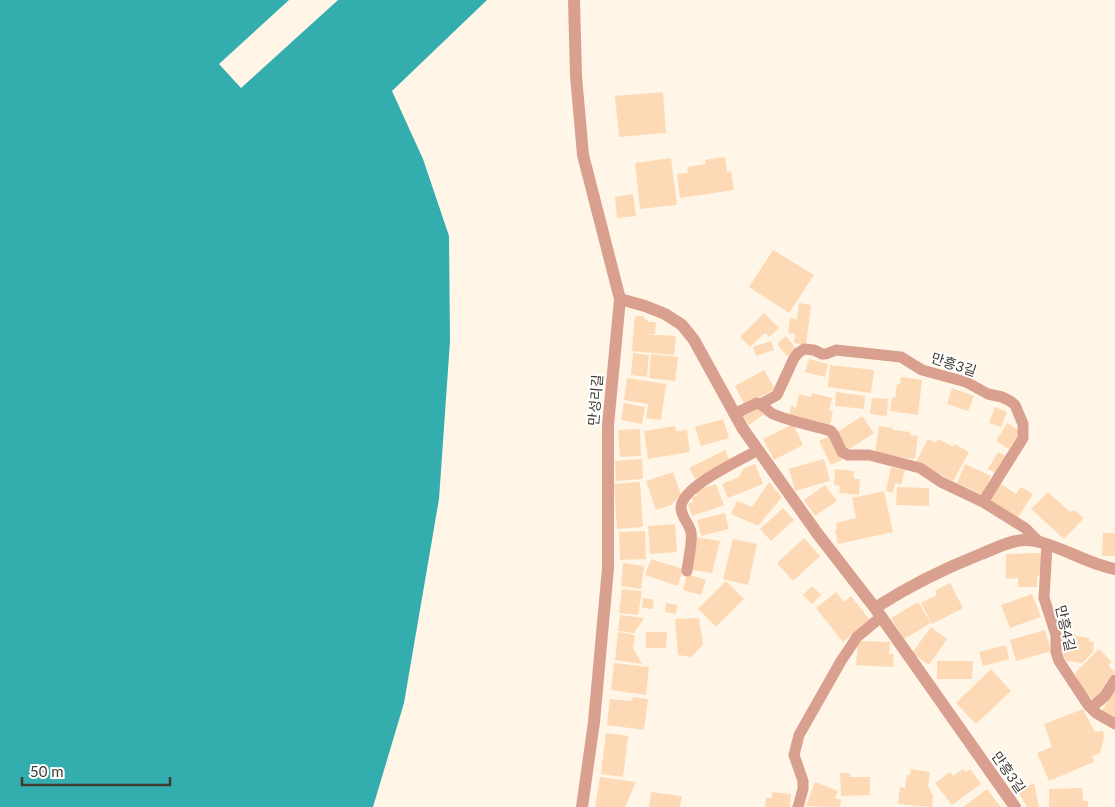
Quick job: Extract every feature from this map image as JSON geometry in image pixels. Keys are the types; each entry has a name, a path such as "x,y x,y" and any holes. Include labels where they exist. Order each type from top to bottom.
{"street":[{"name":"만성리길","path":"574,0 576,76 583,155 620,299 608,425 608,568 594,722 582,807"},
{"name":"만흥3길","path":"620,299 665,314 682,325 694,340 743,429 878,613 1015,807"},
{"path":"878,613 919,581 954,564 1012,542 1024,540 1042,543 1102,566 1115,569"}],"lane":[{"name":"만흥3길","path":"761,404 777,395 794,358 804,349 814,350 822,354 836,350 901,357 922,370 966,382 988,394 1002,396 1015,405 1024,428 1023,438 983,502"},
{"path":"734,414 757,403 761,404 770,412 786,419 831,431 842,452 848,455 869,455 920,468 941,482 983,502 1025,528 1042,543"},
{"path":"687,571 692,532 682,514 681,504 686,495 695,486 758,450"},
{"name":"만흥4길","path":"1042,543 1044,598 1056,635 1056,652 1059,660 1091,708 1115,724"},
{"path":"798,807 803,789 794,755 799,735 841,661 857,637 878,613"},
{"path":"1091,708 1112,688 1115,680"}],"water":[{"path":"0,0 289,0 219,64 241,88 338,0 487,0 392,91 423,159 449,236 450,341 439,499 404,703 373,807 0,807"}],"building":[{"path":"663,92 666,133 619,137 615,96"},
{"path":"725,157 727,172 731,171 734,190 680,198 677,174 688,173 687,167 706,164 705,160"},
{"path":"671,158 677,205 640,209 635,163"},
{"path":"633,194 636,216 617,218 615,197"},
{"path":"773,250 814,275 789,313 749,287"},
{"path":"799,303 811,305 806,345 794,343 795,334 788,333 790,318 797,319"},
{"path":"764,313 779,328 769,337 765,333 750,347 740,337"},
{"path":"635,316 644,316 644,319 648,320 648,322 656,322 655,334 643,334 676,336 674,355 632,351"},
{"path":"786,336 796,349 787,356 777,344"},
{"path":"771,341 774,350 756,356 753,347"},
{"path":"633,353 649,355 647,377 631,375"},
{"path":"651,354 678,357 675,381 649,378"},
{"path":"809,359 828,364 825,377 805,372"},
{"path":"830,365 874,370 871,393 828,387"},
{"path":"764,370 775,389 745,405 735,386"},
{"path":"901,377 922,380 918,415 890,411 892,397 895,398 897,384 900,384"},
{"path":"627,378 666,384 661,420 646,418 648,404 624,400"},
{"path":"952,388 974,396 968,411 947,404"},
{"path":"836,392 865,396 864,409 835,406"},
{"path":"812,393 832,398 829,411 833,411 830,426 789,417 791,406 796,408 799,394 811,397"},
{"path":"872,398 888,399 887,416 870,414"},
{"path":"624,403 645,407 642,424 621,420"},
{"path":"757,406 763,415 749,425 743,416"},
{"path":"995,407 1007,412 1001,427 989,423"},
{"path":"862,416 874,433 848,450 836,433"},
{"path":"723,419 729,438 701,446 695,427"},
{"path":"1007,423 1020,431 1009,449 996,441"},
{"path":"793,424 803,445 774,460 763,439"},
{"path":"675,426 676,431 687,430 690,452 648,459 644,431"},
{"path":"879,426 910,432 910,435 918,436 915,459 875,454"},
{"path":"640,429 641,456 620,457 618,430"},
{"path":"830,436 842,460 831,465 819,441"},
{"path":"928,439 936,443 938,439 953,447 954,444 969,452 953,481 916,462"},
{"path":"725,450 730,461 695,479 689,468"},
{"path":"998,452 1005,456 995,473 988,469"},
{"path":"642,459 643,479 616,481 615,461"},
{"path":"824,459 830,481 795,491 789,469"},
{"path":"755,464 763,484 728,498 722,484 739,477 743,469"},
{"path":"965,464 991,476 983,495 957,483"},
{"path":"891,467 905,470 901,485 895,483 893,493 886,491"},
{"path":"835,469 854,471 854,479 860,479 859,495 839,493 840,486 834,485"},
{"path":"673,472 681,494 671,505 656,510 646,481"},
{"path":"640,482 643,527 617,529 614,484"},
{"path":"769,482 782,497 758,526 731,514 737,501 752,507"},
{"path":"998,482 1016,494 1021,487 1033,494 1017,519 986,500"},
{"path":"716,484 724,505 692,516 688,504 693,502 692,497 697,496 695,491"},
{"path":"825,485 837,501 815,516 804,500"},
{"path":"897,487 929,488 929,506 896,505"},
{"path":"884,491 893,532 838,544 835,530 837,529 836,523 856,518 852,498"},
{"path":"1048,492 1070,512 1075,510 1084,518 1064,539 1031,509"},
{"path":"783,508 794,520 771,541 760,529"},
{"path":"725,513 729,529 701,536 697,520"},
{"path":"675,524 677,552 650,554 648,526"},
{"path":"645,531 646,559 620,560 619,532"},
{"path":"1103,533 1115,533 1115,556 1102,556"},
{"path":"695,537 720,541 712,573 692,570"},
{"path":"804,538 820,556 793,581 777,563"},
{"path":"733,539 757,544 748,585 723,579"},
{"path":"1041,553 1041,576 1037,576 1037,587 1018,587 1018,578 1006,579 1006,554"},
{"path":"651,559 683,569 678,586 645,575"},
{"path":"623,563 644,566 641,589 621,586"},
{"path":"687,574 706,580 701,595 683,590"},
{"path":"726,581 744,599 716,627 698,609"},
{"path":"950,583 963,608 932,624 921,603 937,595 935,591"},
{"path":"812,586 821,595 812,604 803,595"},
{"path":"622,589 642,591 638,615 619,613"},
{"path":"836,592 844,602 851,596 870,620 843,642 816,608"},
{"path":"1032,594 1041,617 1010,628 1001,605"},
{"path":"643,598 654,600 653,609 642,608"},
{"path":"918,602 931,623 904,639 891,618"},
{"path":"666,603 677,605 676,614 665,612"},
{"path":"620,615 644,618 634,633 618,631"},
{"path":"699,618 703,644 692,657 678,655 675,619"},
{"path":"931,627 947,639 929,665 912,653"},
{"path":"1045,630 1051,651 1016,661 1010,640"},
{"path":"618,632 635,635 633,648 642,664 615,660"},
{"path":"646,632 667,632 666,648 646,648"},
{"path":"1062,632 1075,633 1076,636 1090,638 1088,641 1094,642 1093,652 1082,663 1066,661 1061,649"},
{"path":"858,641 890,642 889,654 894,654 893,667 856,665"},
{"path":"1006,645 1009,659 983,666 979,652"},
{"path":"1099,649 1112,662 1108,665 1115,673 1105,683 1108,686 1093,700 1083,690 1075,673"},
{"path":"937,661 973,661 972,679 937,679"},
{"path":"614,663 649,667 646,695 611,690"},
{"path":"991,669 1011,691 976,724 956,703"},
{"path":"1115,692 1115,720 1101,712"},
{"path":"633,697 648,699 644,730 607,725 610,699 632,701"},
{"path":"1083,709 1095,732 1103,731 1104,737 1100,753 1092,756 1094,762 1049,781 1037,753 1052,747 1044,724"},
{"path":"606,733 628,736 623,777 601,774"},
{"path":"911,769 930,772 928,786 933,796 932,807 898,804 900,787 905,788 907,775 910,775"},
{"path":"963,769 966,772 970,769 981,784 952,805 935,783 950,772 953,776"},
{"path":"840,773 850,773 850,777 870,777 870,795 841,796"},
{"path":"1011,773 1021,786 1016,790 1006,777"},
{"path":"600,777 636,782 625,807 595,807"},
{"path":"815,782 838,791 835,798 842,800 839,807 806,806"},
{"path":"1034,783 1039,807 1027,807 1018,792"},
{"path":"1082,788 1083,801 1088,801 1088,807 1049,807 1049,789"},
{"path":"987,789 1001,807 963,807"},
{"path":"651,792 682,796 680,807 649,807"},
{"path":"772,792 791,794 790,807 765,807 766,798 772,798"}]}
